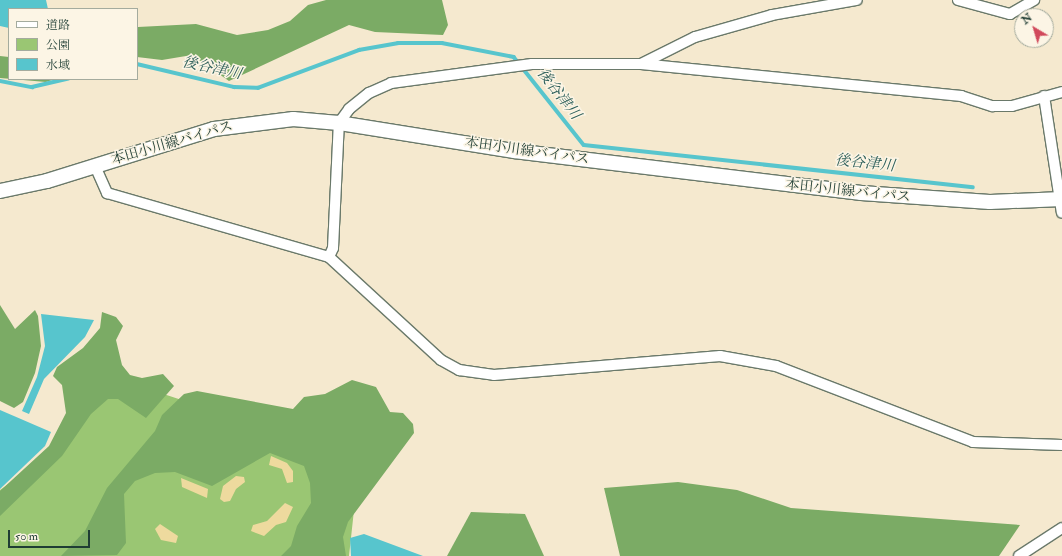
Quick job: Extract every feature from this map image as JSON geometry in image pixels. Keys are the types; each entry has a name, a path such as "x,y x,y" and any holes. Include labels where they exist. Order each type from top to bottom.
{"street":[{"path":"641,64 695,37 772,15 857,0"},
{"path":"958,0 1010,14 1034,0"},
{"path":"329,257 333,248 339,123 349,109 368,93 391,83 556,62 641,64 961,96 992,106 1012,106 1062,92"},
{"path":"1044,96 1061,204"},
{"name":"本田小川線バイパス","path":"0,190 95,166 229,126 293,119 339,123 514,151 868,194 990,202 1061,204"},
{"path":"95,166 107,193 329,257 441,360 459,370 494,375 720,356 776,366 973,442 1062,445"},
{"path":"1019,556 1062,528"}],"green space":[{"path":"326,0 442,0 448,25 443,35 375,32 349,25 229,81 192,55 162,60 138,57 138,27 196,24 237,35 268,30 290,21 308,5"},
{"path":"0,56 8,57 8,79 0,78"},
{"path":"23,80 52,80 46,82"},
{"path":"0,305 15,329 35,310 38,316 41,346 35,373 23,402 14,408 0,401"},
{"path":"102,312 116,317 123,326 116,340 122,365 130,375 142,378 163,374 174,386 146,418 118,399 108,399 91,414 62,456 0,516 0,491 49,446 66,413 62,385 53,376 57,367 83,348 100,328"},
{"path":"115,378 273,430 361,446 349,556 0,556 0,490 46,457"},
{"path":"352,380 376,387 390,412 403,413 413,424 414,433 348,522 343,537 346,556 281,556 291,546 297,526 311,503 310,483 304,466 270,453 212,486 175,472 155,473 135,481 124,494 126,543 117,555 61,556 85,531 107,488 155,431 162,415 184,394 197,391 293,409 304,397 325,394"},
{"path":"678,482 737,490 791,508 1020,525 999,556 620,556 604,488"},
{"path":"471,512 525,514 544,556 447,556"}],"sand":[{"path":"271,456 287,463 293,471 293,482 287,483 282,469 269,465"},
{"path":"236,476 244,477 245,482 236,489 230,501 224,502 220,499 223,486"},
{"path":"181,478 208,489 207,498 182,487"},
{"path":"285,503 293,507 286,522 276,525 264,536 251,531 253,525 267,521"},
{"path":"160,524 178,536 176,543 161,540 155,529"}],"water":[{"path":"0,0 46,0 48,8 8,8 8,28 0,26"},
{"path":"41,314 94,320 85,337 44,379 29,414 22,411 37,377 45,346"},
{"path":"0,410 51,432 45,446 0,489"},
{"path":"364,534 423,556 351,556 350,538"}],"waterway":[{"name":"後谷津川","path":"138,64 234,87 258,88 359,50 398,43 442,43 514,57 584,145 973,187"},
{"name":"後谷津川","path":"0,81 32,87 64,80"}]}
